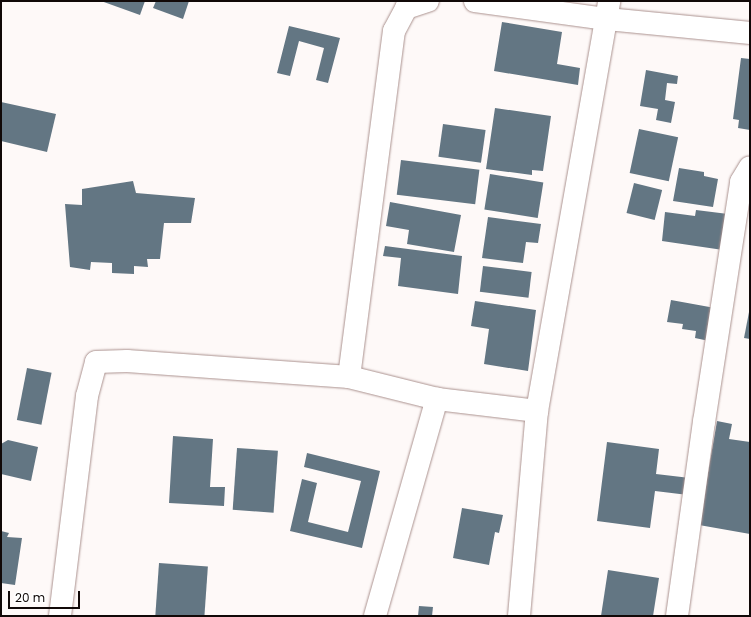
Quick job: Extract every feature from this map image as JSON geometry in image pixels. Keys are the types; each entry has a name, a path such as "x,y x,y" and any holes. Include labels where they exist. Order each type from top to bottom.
{"street":[{"path":"349,377 394,31 406,8 428,1"},
{"path":"475,1 608,10 750,33"},
{"path":"519,616 537,410 608,10"},
{"path":"677,616 704,422 741,182 750,167"},
{"path":"60,616 87,396 96,362 127,361 349,377 437,398 537,410"},
{"path":"375,616 437,398"}],"building":[{"path":"101,1 145,1 140,15"},
{"path":"156,1 189,1 183,19 153,8"},
{"path":"502,22 562,32 557,64 580,68 578,85 494,71"},
{"path":"289,26 340,38 328,83 316,80 324,48 299,41 290,76 277,73"},
{"path":"741,58 750,59 750,130 738,128 739,120 733,119"},
{"path":"646,70 678,76 677,84 667,83 665,100 675,102 671,123 656,120 658,109 640,106"},
{"path":"1,102 56,114 47,152 1,141"},
{"path":"495,108 551,116 543,171 532,170 532,175 486,169"},
{"path":"443,124 486,130 481,163 438,157"},
{"path":"639,129 678,137 669,181 630,173"},
{"path":"401,160 479,170 475,204 397,195"},
{"path":"679,168 704,172 704,176 718,179 713,207 673,201"},
{"path":"490,174 543,182 538,218 484,210"},
{"path":"133,181 136,193 195,198 191,223 164,223 160,259 147,259 148,267 134,266 134,274 112,273 112,263 91,262 90,270 70,267 65,204 82,205 82,189"},
{"path":"634,183 662,190 655,220 627,213"},
{"path":"390,202 461,215 454,252 407,244 409,230 386,226"},
{"path":"696,210 728,214 723,250 662,241 665,212 695,216"},
{"path":"488,217 541,224 538,243 526,242 523,263 482,258"},
{"path":"385,246 462,256 458,294 398,286 401,258 383,256"},
{"path":"483,266 532,272 528,298 480,292"},
{"path":"671,300 715,308 709,341 695,338 696,331 682,329 683,324 667,322"},
{"path":"475,301 536,310 528,371 484,364 489,329 471,326"},
{"path":"750,307 750,339 744,338"},
{"path":"27,368 52,373 41,425 17,420"},
{"path":"717,421 732,424 729,439 750,442 750,534 699,525"},
{"path":"173,436 213,439 210,487 225,487 224,506 169,503"},
{"path":"8,440 38,447 31,481 1,474 1,444"},
{"path":"607,442 659,449 656,474 690,478 688,495 655,491 650,528 597,521"},
{"path":"237,448 278,451 274,513 233,510"},
{"path":"307,453 380,471 362,548 290,531 302,479 317,483 308,522 348,532 361,481 304,467"},
{"path":"462,508 503,515 499,533 495,532 489,565 453,558"},
{"path":"1,531 9,533 7,537 22,538 15,585 1,583"},
{"path":"159,563 208,566 204,616 155,616"},
{"path":"608,570 659,578 653,616 601,616"},
{"path":"419,606 433,607 432,616 418,616"}]}
